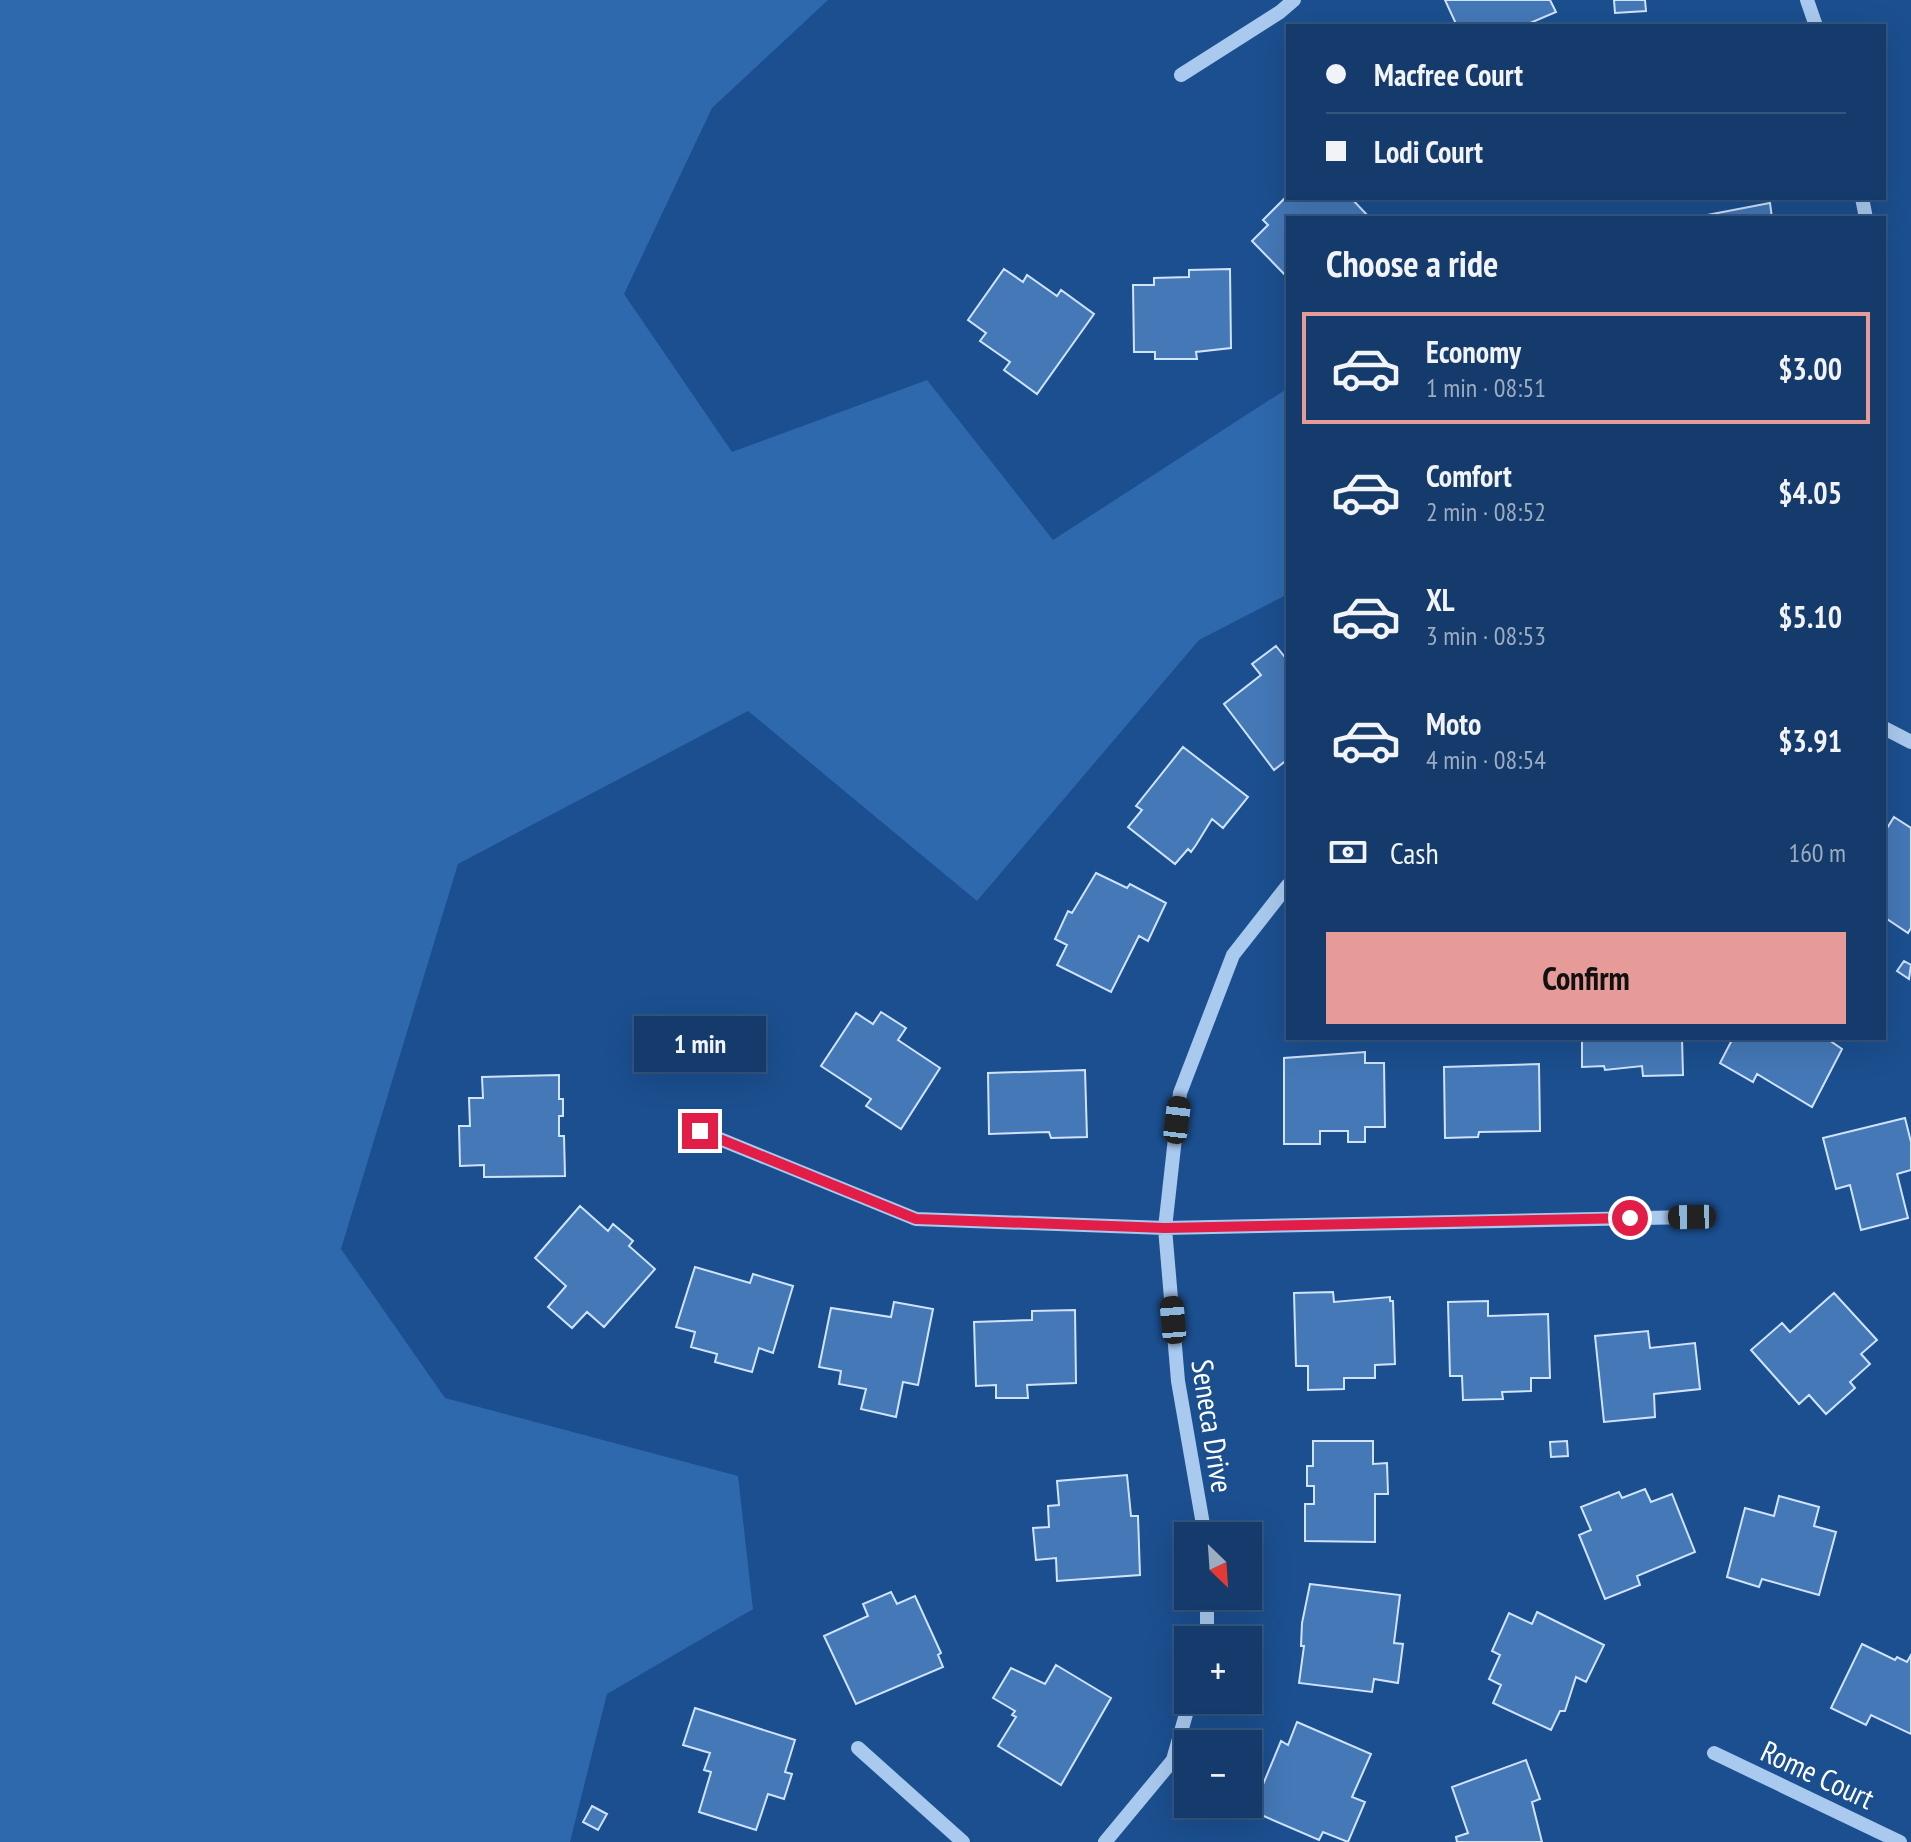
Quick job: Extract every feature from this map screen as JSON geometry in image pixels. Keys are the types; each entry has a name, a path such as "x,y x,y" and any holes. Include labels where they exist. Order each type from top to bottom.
{"street":[{"path":"1181,75 1294,0"},
{"path":"1807,0 1815,24"},
{"path":"1886,729 1911,742"},
{"name":"Seneca Drive","path":"1203,1522 1178,1381 1165,1228 1180,1093 1233,955 1286,888"},
{"path":"700,1131 916,1219 1165,1228 1692,1217"},
{"path":"1105,1842 1173,1760 1186,1714"},
{"path":"858,1748 963,1842"},
{"name":"Rome Court","path":"1714,1753 1900,1842"}],"shaded area":[{"path":"0,0 828,0 712,108 624,294 732,452 927,380 1053,540 1286,389 1286,595 1199,640 977,901 748,711 458,864 341,1249 445,1398 738,1476 753,1609 607,1694 570,1842 0,1842"}],"building":[{"path":"1445,0 1550,0 1556,12 1528,24 1456,24"},
{"path":"1614,0 1645,0 1646,11 1615,13"},
{"path":"1286,197 1286,200 1353,200 1368,216 1286,216 1286,276 1252,241 1268,225 1263,220"},
{"path":"1770,203 1772,216 1707,216"},
{"path":"1004,269 1023,282 1027,275 1057,296 1061,290 1094,314 1037,394 1004,370 1010,362 980,341 986,333 968,320"},
{"path":"1230,269 1231,348 1196,352 1197,359 1155,359 1155,352 1134,352 1133,285 1154,285 1154,278 1189,277 1189,270"},
{"path":"1276,646 1286,658 1286,761 1274,770 1224,704 1261,675 1252,664"},
{"path":"1183,747 1248,797 1223,828 1212,819 1191,852 1188,849 1175,864 1128,827 1142,810 1136,806"},
{"path":"1894,817 1911,828 1911,928 1908,933 1886,918 1886,830"},
{"path":"1096,873 1127,888 1130,884 1166,903 1148,941 1139,936 1111,992 1057,965 1067,945 1055,939 1068,911 1072,913"},
{"path":"1904,961 1911,965 1909,979 1897,971"},
{"path":"881,1012 906,1028 898,1040 940,1068 901,1129 866,1106 871,1099 821,1066 856,1013 873,1024"},
{"path":"1582,1040 1682,1040 1683,1075 1643,1076 1642,1066 1605,1070 1604,1066 1582,1067"},
{"path":"1732,1040 1829,1040 1842,1049 1812,1107 1757,1074 1753,1082 1720,1063"},
{"path":"1365,1052 1365,1063 1384,1063 1385,1127 1365,1127 1365,1142 1348,1142 1348,1131 1320,1131 1320,1144 1284,1144 1284,1058"},
{"path":"1539,1064 1540,1131 1479,1132 1478,1137 1445,1138 1444,1067"},
{"path":"1085,1070 1087,1137 1051,1138 1049,1132 989,1134 988,1073"},
{"path":"559,1075 563,1116 559,1116 559,1136 564,1136 565,1176 484,1177 484,1165 460,1166 459,1126 470,1126 469,1098 483,1098 482,1077"},
{"path":"1905,1118 1911,1142 1911,1170 1897,1174 1908,1218 1861,1230 1850,1185 1836,1189 1823,1138"},
{"path":"580,1206 608,1231 613,1224 633,1241 629,1246 655,1269 604,1327 587,1312 572,1328 548,1307 566,1286 535,1258"},
{"path":"695,1267 750,1283 753,1274 793,1286 773,1353 759,1348 752,1372 715,1362 717,1354 691,1347 695,1332 676,1327"},
{"path":"1333,1292 1334,1302 1390,1297 1393,1301 1395,1364 1375,1365 1375,1378 1344,1378 1344,1389 1308,1390 1308,1366 1296,1366 1294,1293"},
{"path":"1834,1293 1877,1340 1861,1354 1870,1364 1850,1382 1855,1388 1826,1414 1809,1395 1799,1404 1751,1350 1782,1323 1790,1332"},
{"path":"1488,1301 1488,1316 1548,1314 1550,1378 1531,1378 1531,1391 1502,1392 1503,1399 1463,1400 1462,1376 1450,1376 1448,1302"},
{"path":"894,1302 933,1309 918,1385 903,1382 896,1417 861,1409 866,1389 839,1384 841,1371 819,1367 831,1308 891,1317"},
{"path":"1075,1310 1076,1383 1027,1385 1028,1398 996,1398 996,1385 976,1386 974,1322 1032,1320 1032,1311"},
{"path":"1648,1331 1650,1348 1695,1343 1700,1389 1654,1394 1655,1417 1604,1422 1595,1336"},
{"path":"1313,1441 1373,1441 1373,1464 1387,1463 1388,1494 1375,1494 1375,1542 1305,1541 1305,1504 1314,1504 1314,1486 1307,1486 1307,1466 1313,1466"},
{"path":"1567,1441 1568,1456 1551,1457 1550,1442"},
{"path":"1127,1475 1131,1516 1138,1516 1140,1575 1057,1581 1056,1558 1036,1560 1033,1528 1049,1527 1048,1506 1059,1505 1057,1481"},
{"path":"1645,1489 1651,1502 1672,1494 1695,1552 1637,1576 1640,1585 1605,1599 1579,1535 1591,1530 1581,1507 1619,1492 1622,1498"},
{"path":"1779,1496 1819,1507 1814,1526 1836,1532 1819,1595 1762,1579 1759,1587 1727,1577 1745,1508 1774,1516"},
{"path":"1310,1584 1400,1595 1394,1643 1403,1644 1398,1683 1374,1679 1372,1692 1299,1683 1304,1646 1301,1646 1302,1623"},
{"path":"891,1592 897,1604 915,1596 941,1653 938,1655 943,1667 856,1704 824,1636 868,1616 863,1604"},
{"path":"1537,1612 1604,1645 1586,1682 1576,1677 1565,1711 1560,1711 1551,1730 1493,1703 1501,1685 1489,1679 1500,1655 1492,1651 1509,1613 1532,1624"},
{"path":"1862,1644 1895,1660 1897,1657 1907,1662 1911,1655 1911,1734 1871,1715 1866,1725 1831,1708"},
{"path":"1056,1665 1111,1698 1061,1785 998,1746 1016,1717 1012,1715 1015,1711 993,1698 1011,1668 1045,1684"},
{"path":"695,1708 795,1740 785,1772 792,1774 784,1799 768,1794 756,1830 699,1812 711,1772 704,1770 710,1753 683,1745"},
{"path":"1297,1722 1371,1754 1352,1797 1365,1802 1348,1842 1323,1832 1319,1840 1262,1815 1262,1787 1281,1741 1288,1745"},
{"path":"1526,1760 1540,1799 1532,1802 1542,1842 1457,1842 1456,1837 1468,1833 1452,1787"},
{"path":"592,1806 607,1814 598,1830 583,1822"}],"route":[{"path":"700,1131 916,1219 1165,1228 1630,1218"}]}
